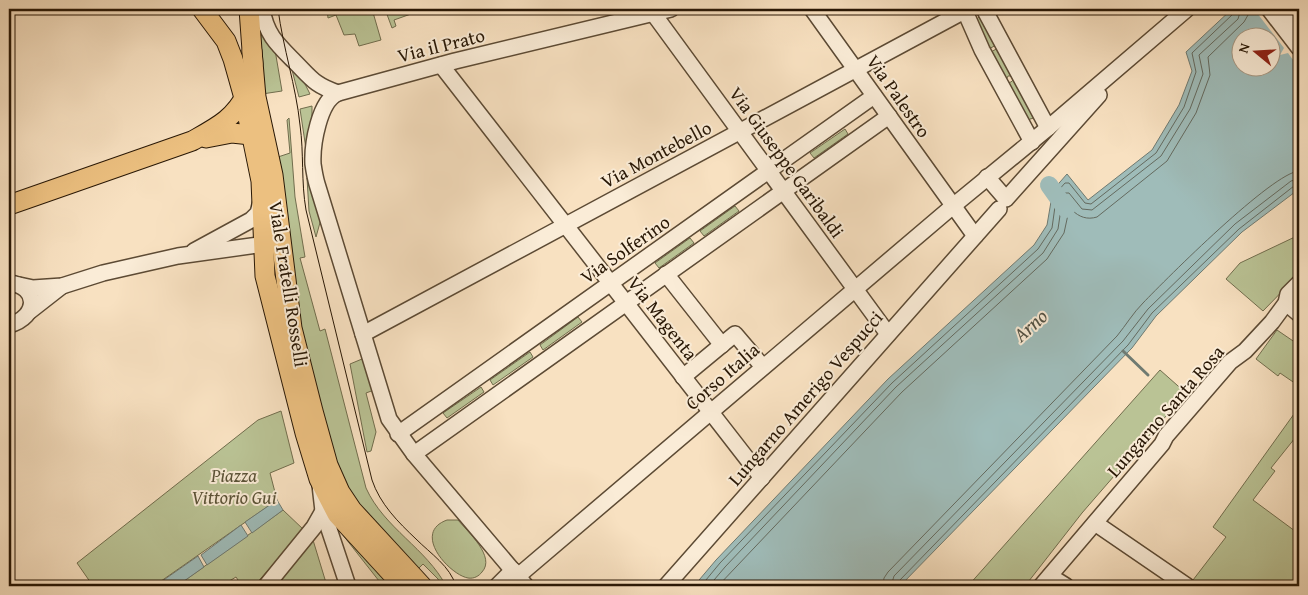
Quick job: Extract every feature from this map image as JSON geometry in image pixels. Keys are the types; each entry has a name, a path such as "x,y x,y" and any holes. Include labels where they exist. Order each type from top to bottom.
{"main road":[{"path":"202,9 226,42 233,59 265,185"},
{"path":"192,141 225,122 236,111 244,98 251,79 252,45 244,9"},
{"path":"249,9 265,185"},
{"path":"9,205 192,141 232,133 252,136"},
{"name":"Viale Fratelli Rosselli","path":"265,185 277,213 289,308 296,344 323,447 326,479"},
{"name":"Viale Fratelli Rosselli","path":"265,185 262,243 263,267 311,456 326,479"},
{"path":"326,479 337,514 403,586"},
{"path":"326,479 422,586"}],"street":[{"path":"262,9 270,36 278,46 322,88 338,92"},
{"name":"Via il Prato","path":"338,92 671,9"},
{"name":"Via Palestro","path":"812,9 953,206"},
{"path":"965,9 982,50 1032,142"},
{"name":"Via Montebello","path":"364,334 856,70 965,9"},
{"path":"984,9 1048,128"},
{"path":"975,236 953,206 1032,142 1187,9"},
{"path":"1269,9 1299,48"},
{"path":"1285,9 1299,26"},
{"name":"Via Giuseppe Garibaldi","path":"653,13 782,192 888,334"},
{"path":"987,177 1006,199 1130,57"},
{"name":"Via Magenta","path":"441,65 762,478"},
{"path":"309,77 319,100 320,118"},
{"path":"338,92 329,98 320,118 314,148 313,165 317,184 364,334 376,383 389,419 414,454 519,577"},
{"name":"Via Solferino","path":"398,434 874,96"},
{"path":"414,454 889,116"},
{"path":"188,254 251,220 259,211 265,185"},
{"name":"Corso Italia","path":"496,586 519,577 953,206"},
{"name":"Lungarno Amerigo Vespucci","path":"666,586 999,209"},
{"path":"14,284 33,288 62,286 103,273 188,254 258,245 273,230 277,213"},
{"path":"236,249 250,255 263,267"},
{"path":"666,274 722,345"},
{"name":"Lungarno Santa Rosa","path":"1046,581 1162,444 1166,436 1200,396 1230,362 1245,351 1272,322 1286,303 1288,294 1299,283"},
{"path":"14,284 27,291 30,297 30,311"},
{"path":"9,325 25,318 30,311 62,286"},
{"path":"1286,303 1299,314"},
{"path":"683,376 735,334 763,367"},
{"path":"266,586 318,522 323,511 326,479"},
{"path":"323,511 348,586"},
{"path":"1095,523 1187,586"},
{"path":"1046,581 1066,586"}],"green space":[{"path":"257,9 275,50 282,91 262,94"},
{"path":"327,9 372,9 381,40 359,46 355,34 344,35 336,15 328,18"},
{"path":"385,9 425,9 394,20 396,26 392,28"},
{"path":"980,16 996,45 989,49 976,20"},
{"path":"998,48 1012,76 1008,76 1006,80 991,52"},
{"path":"291,66 302,78 310,94 299,97"},
{"path":"1014,79 1034,118 1028,122 1007,83"},
{"path":"312,106 312,117 306,149 300,109"},
{"path":"289,118 295,197 305,257 300,258 320,331 325,329 366,488 383,515 428,561 446,586 441,586 438,579 423,564 417,570 352,497 338,467 301,335 275,158 290,153 287,120"},
{"path":"845,129 848,134 814,158 810,153"},
{"path":"307,178 321,219 316,237 309,211"},
{"path":"735,206 739,211 704,236 700,231"},
{"path":"1299,235 1299,274 1263,311 1226,279 1240,263"},
{"path":"690,238 694,243 659,268 655,263"},
{"path":"578,317 582,322 543,350 540,345"},
{"path":"1277,330 1299,345 1299,386 1280,373 1278,376 1256,359"},
{"path":"530,352 533,357 493,385 490,380"},
{"path":"362,359 374,390 366,393 376,432 371,451 367,452 350,364"},
{"path":"1160,370 1186,393 1082,513 1025,586 968,586"},
{"path":"481,387 484,392 447,418 443,413"},
{"path":"1299,407 1299,433 1271,468 1275,471 1253,500 1299,534 1299,586 1202,586 1193,580 1226,537 1213,527"},
{"name":"Piazza Vittorio Gui","path":"281,411 294,463 270,473 277,500 154,586 93,586 77,563 258,420"},
{"path":"283,510 304,530 254,586 242,586 236,577 221,586 177,586"},
{"path":"447,520 458,520 474,538 483,552 486,559 485,566 476,577 468,578 460,575 452,570 437,553 433,543 433,534 437,526"},
{"path":"335,525 391,586 383,586"},
{"path":"313,540 327,586 274,586"}],"water":[{"name":"Arno","path":"1232,9 1299,9 1299,189 1242,232 1156,316 1132,348 900,586 694,586 716,560 888,379 1034,245 1047,225 1053,190 1067,174 1088,200 1152,150 1179,105 1192,71 1186,52"},
{"path":"277,500 283,510 252,533 245,522"},
{"path":"241,525 248,536 207,565 201,555"},
{"path":"198,556 204,567 177,586 155,586"}],"pier":[{"path":"1254,9 1295,9 1299,14 1299,68 1288,53 1280,55 1284,48 1280,43 1280,28 1269,28"}],"waterway":[{"path":"1049,185 1066,209"},
{"path":"1123,351 1148,375"}],"tram line":[{"path":"278,9 298,110 306,210 372,480 375,489 390,512 409,533 445,566 456,586"}]}
